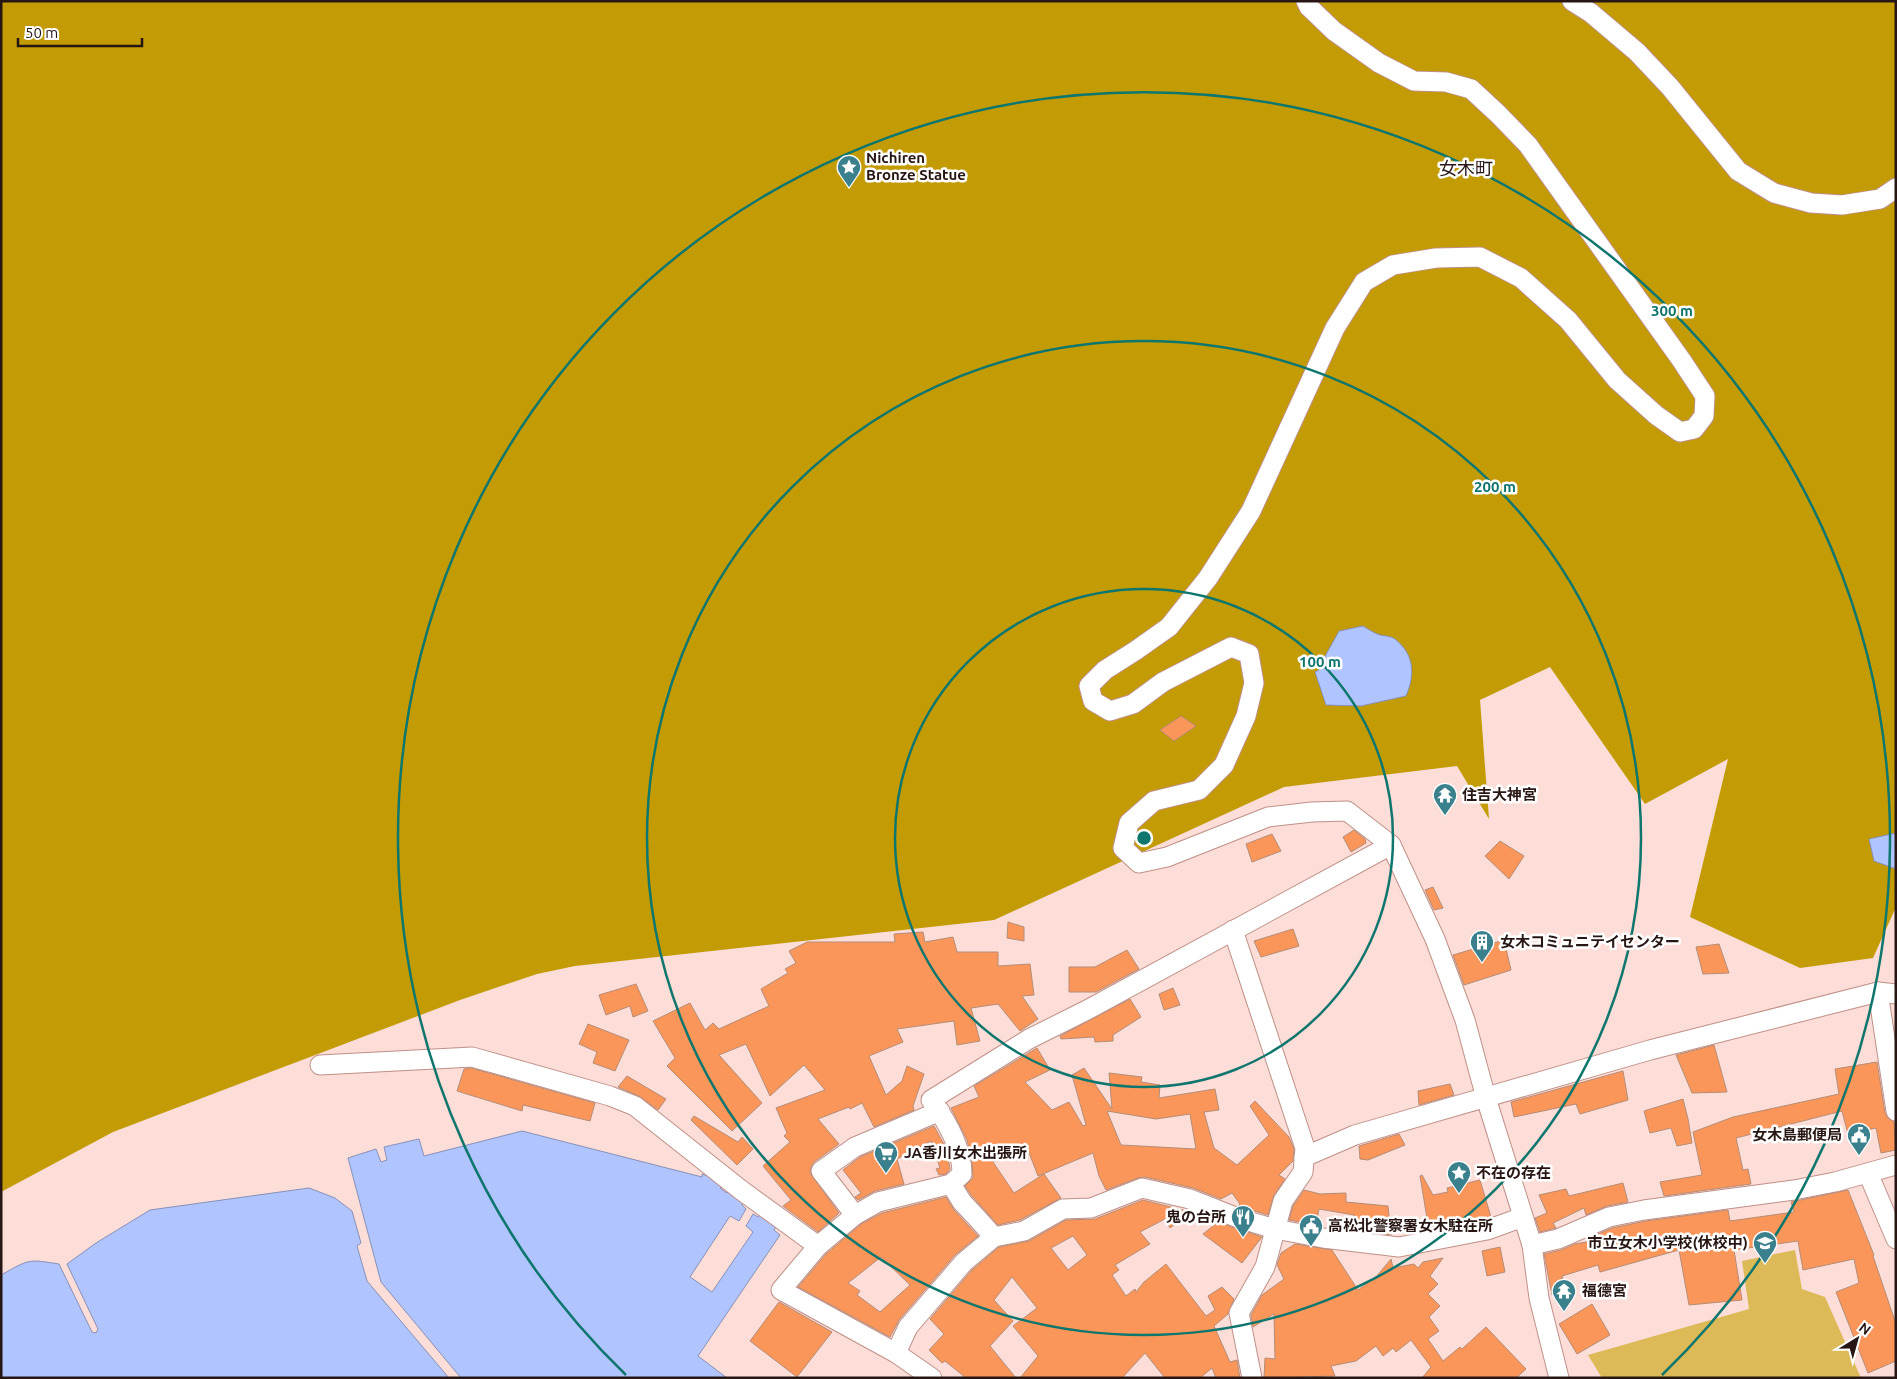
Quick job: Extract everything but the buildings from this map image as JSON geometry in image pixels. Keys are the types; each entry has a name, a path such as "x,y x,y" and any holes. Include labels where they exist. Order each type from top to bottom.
{"street":[{"path":"1306,1 1309,7 1334,31 1379,63 1414,81 1446,82 1471,89 1528,145 1613,262 1705,396 1704,416 1694,429 1680,432 1656,415 1617,380 1568,320 1521,278 1480,257 1436,258 1393,266 1364,282 1335,328 1300,409 1251,511 1208,578 1169,627 1105,670 1089,686 1093,700 1110,711 1133,704 1163,682 1231,647 1249,654 1254,683 1246,716 1224,765 1199,790 1154,801 1129,823 1124,848 1139,862 1166,857 1268,817 1312,812 1347,811 1392,845 1435,939 1465,1020 1486,1098 1532,1245 1540,1298 1558,1378"},
{"path":"1572,1 1591,13 1637,52 1670,87 1738,171 1774,193 1811,203 1842,205 1880,199 1896,188"},
{"path":"932,1378 896,1353 781,1290 818,1246 855,1215 878,1202 951,1184 962,1174 962,1164 953,1139 940,1111 931,1100 995,1059 1392,845"},
{"path":"1233,930 1305,1148 1303,1172 1283,1200 1265,1267 1239,1314 1252,1378"},
{"path":"1304,1157 1355,1135 1650,1050 1887,993 1896,1111"},
{"path":"320,1065 472,1056 610,1096 635,1106 741,1190 818,1246"},
{"path":"855,1215 821,1171 855,1148 940,1111"},
{"path":"1532,1245 1558,1239 1609,1217 1644,1210 1794,1190 1835,1182 1896,1166"},
{"path":"1868,1173 1896,1240"},
{"path":"951,1184 962,1202 994,1237"},
{"path":"896,1353 908,1327 964,1262 994,1237 1024,1231 1063,1209 1091,1208 1142,1188 1190,1199 1274,1230 1399,1247 1486,1230 1523,1217"}],"shaded area":[{"path":"1,1 1896,1 1896,907 1873,958 1800,968 1690,917 1728,759 1645,804 1550,667 1480,700 1489,819 1457,766 1284,787 994,920 575,966 537,974 460,1000 113,1132 1,1192"},
{"path":"1795,1250 1802,1289 1825,1297 1861,1378 1602,1378 1588,1355 1749,1309 1742,1261"}],"water":[{"path":"1363,626 1378,634 1393,638 1402,645 1410,659 1412,673 1406,696 1361,706 1326,705 1315,672 1324,667 1324,658 1339,631"},
{"path":"1896,833 1896,869 1874,861 1869,839"},
{"path":"522,1131 702,1177 702,1174 713,1178 722,1186 720,1188 727,1193 729,1191 744,1202 742,1205 746,1209 739,1221 730,1216 690,1277 712,1292 753,1232 746,1226 753,1214 758,1217 759,1215 776,1227 774,1230 780,1235 698,1356 727,1378 461,1378 381,1282 348,1158 376,1149 381,1162 387,1160 384,1147 419,1139 424,1156"},
{"path":"309,1188 335,1198 352,1211 361,1243 357,1246 367,1281 449,1378 1,1378 1,1275 24,1263 34,1261 59,1264 92,1332 96,1333 98,1329 67,1264 96,1243 150,1210"}],"place":[{"name":"Nichiren Bronze Statue","path":"849,188"},
{"name":"住吉大神宮","path":"1445,816"},
{"name":"女木コミュニテイセンター","path":"1482,963"},
{"name":"女木島郵便局","path":"1859,1156"},
{"name":"JA香川女木出張所","path":"886,1174"},
{"name":"不在の存在","path":"1459,1194"},
{"name":"鬼の台所","path":"1243,1238"},
{"name":"高松北警察署女木駐在所","path":"1311,1247"},
{"name":"市立女木小学校(休校中)","path":"1765,1264"},
{"name":"福德宮","path":"1564,1312"}],"district":[{"name":"女木町","path":"1466,169"}]}
